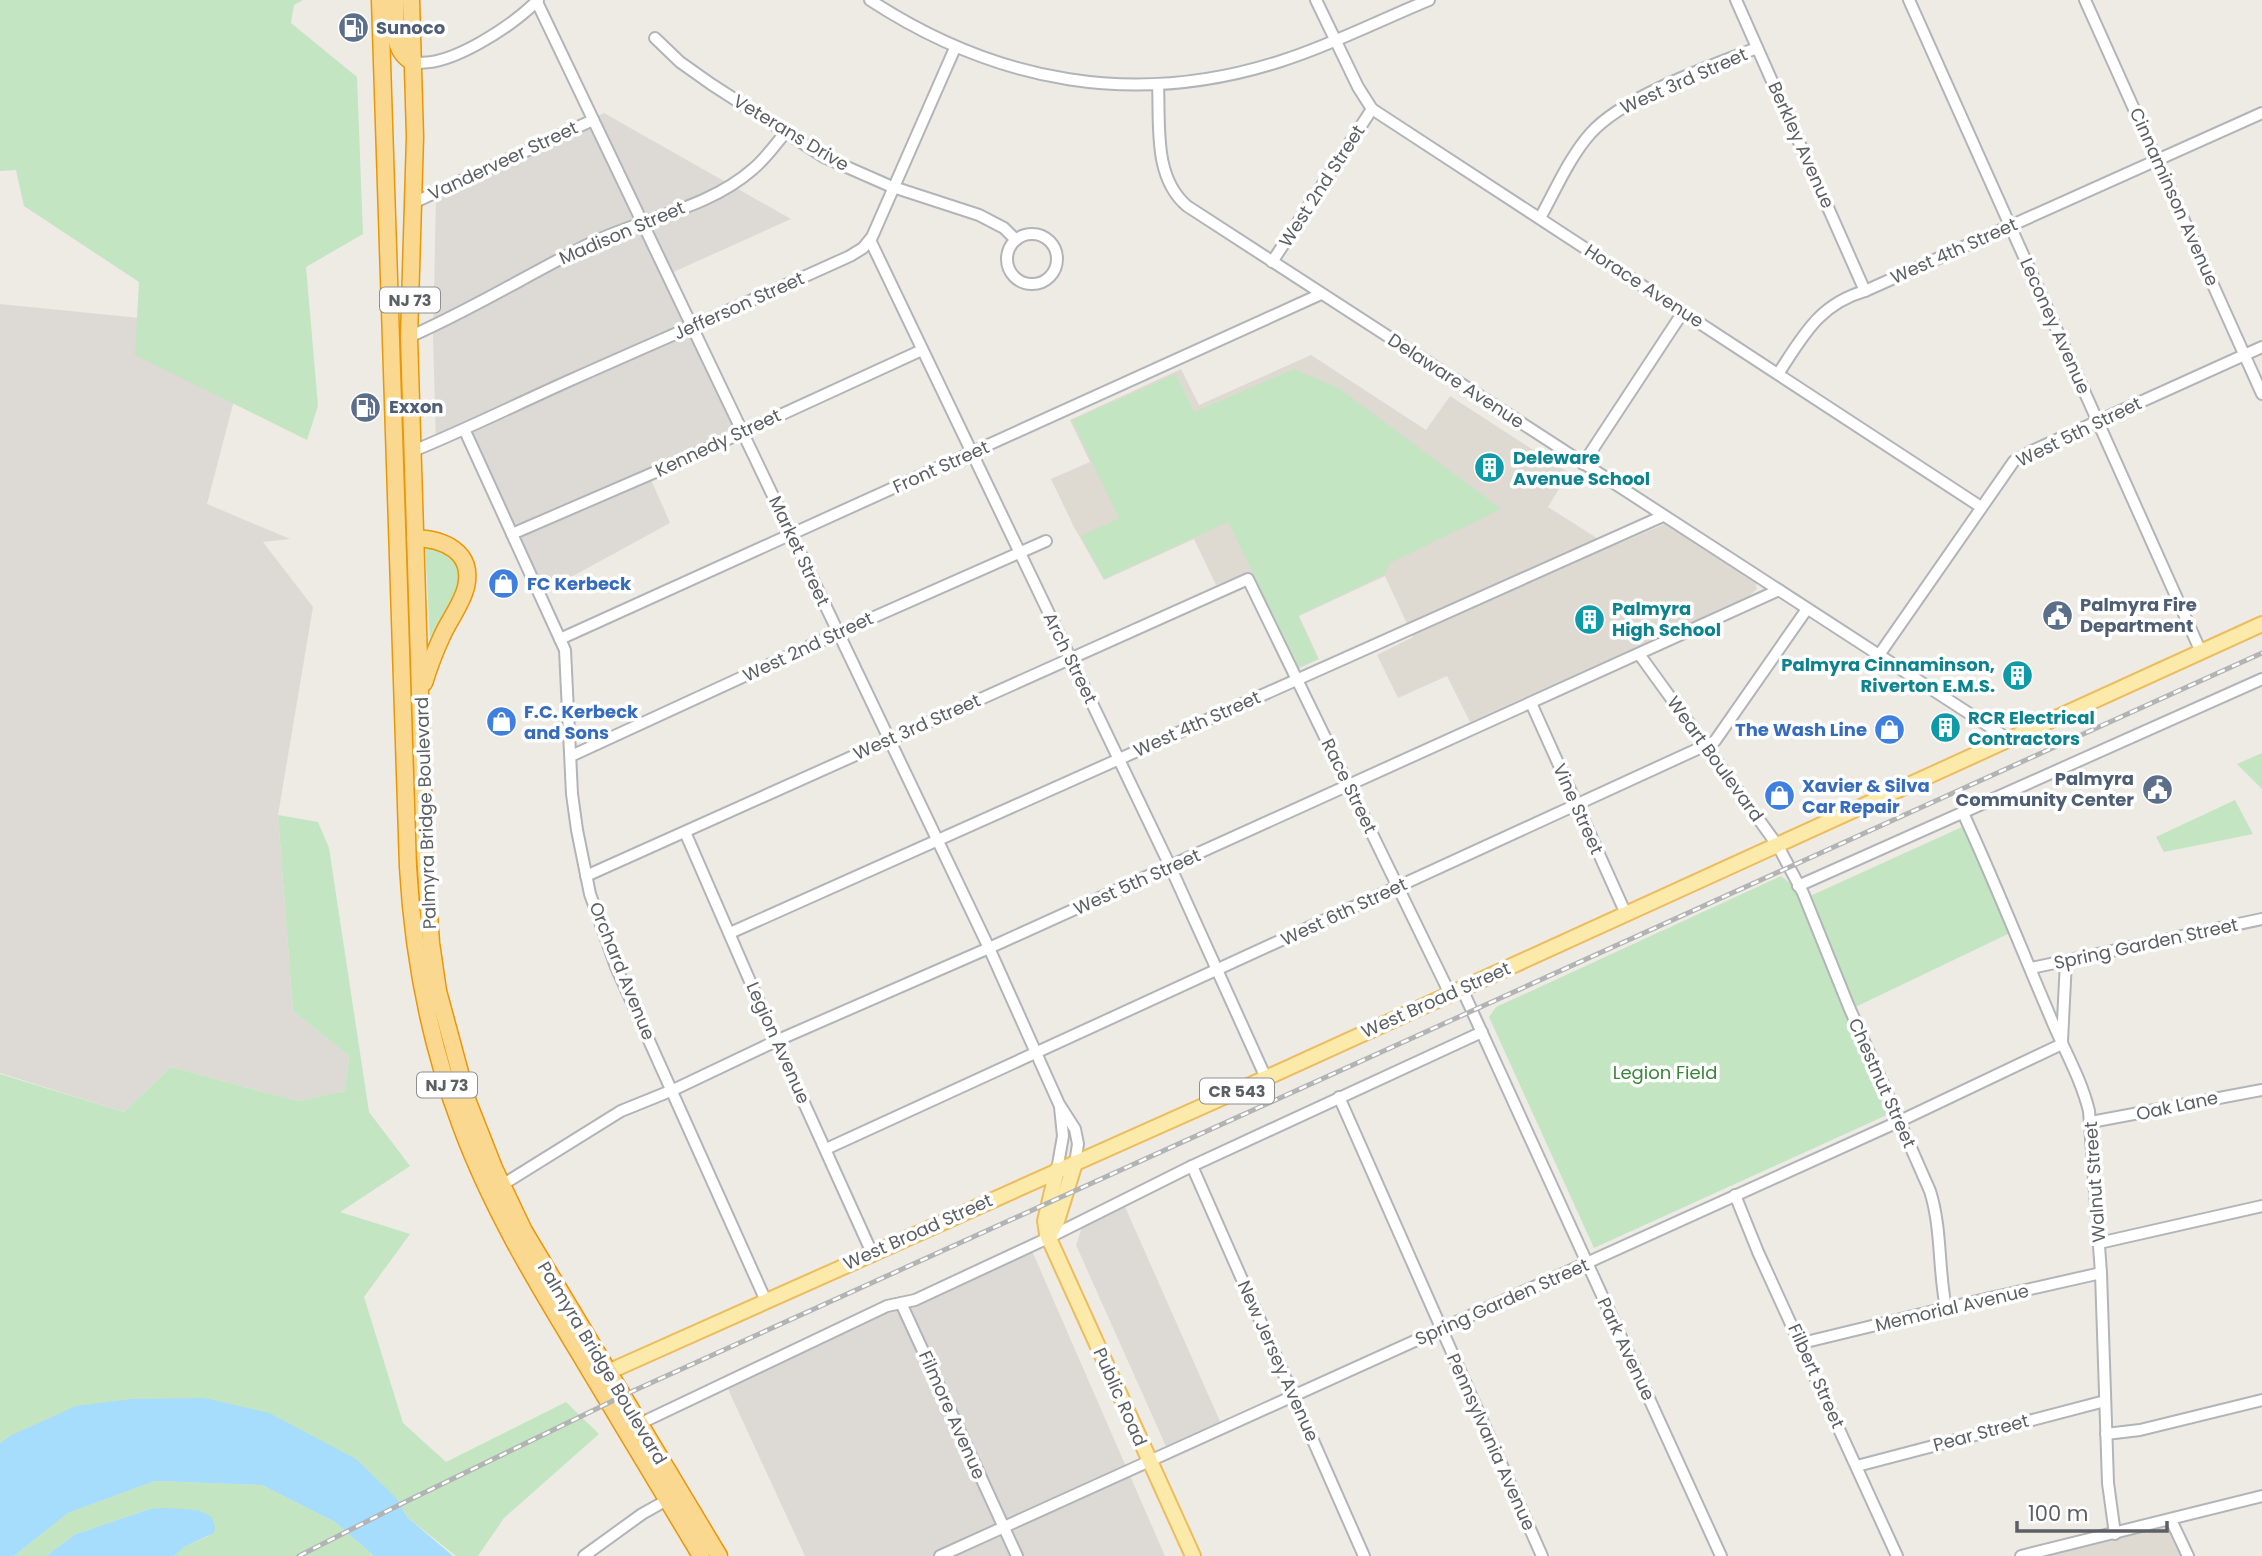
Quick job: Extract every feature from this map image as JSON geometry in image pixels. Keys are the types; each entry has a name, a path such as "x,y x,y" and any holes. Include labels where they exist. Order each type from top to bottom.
{"highway":[{"name":"Palmyra Bridge Boulevard","path":"380,0 408,867 411,913 426,1003 454,1107 495,1206 530,1271 699,1556"},
{"path":"396,0 398,49 404,57 413,62"},
{"name":"Palmyra Bridge Boulevard","path":"411,0 415,137 409,337 425,854 434,965 461,1082 502,1185 536,1252 719,1556"},
{"path":"415,538 432,538 451,546 463,561 467,576 463,595 441,637 420,691"}],"main road":[{"name":"West Broad Street","path":"608,1372 1266,1078 2262,624"},
{"path":"1048,1238 1057,1221 1075,1163"},
{"name":"Public Road","path":"1057,1170 1045,1221 1048,1238 1193,1556"}],"street":[{"path":"413,62 435,62 479,43 514,22 537,0"},
{"name":"Market Street","path":"537,0 989,948 1059,1104 1075,1129 1078,1144 1075,1163"},
{"path":"870,0 900,20 955,48 998,63 1082,82 1158,84 1192,82 1258,68 1335,40 1429,0"},
{"name":"Horace Avenue","path":"1316,0 1358,87 1372,109 1981,507"},
{"name":"Berkley Avenue","path":"1736,0 1865,291"},
{"name":"Leconey Avenue","path":"1909,0 2202,652"},
{"name":"Cinnaminson Avenue","path":"2085,0 2262,394"},
{"name":"Veterans Drive","path":"655,38 691,71 824,157 895,188 979,215 1004,228 1016,240"},
{"name":"Jefferson Street","path":"413,451 464,431 863,248 870,240 895,188 955,48"},
{"name":"West 3rd Street","path":"1540,218 1583,143 1607,118 1661,88 1758,48"},
{"name":"Delaware Avenue","path":"1158,84 1162,158 1171,188 1186,206 2010,740"},
{"name":"West 2nd Street","path":"1272,262 1372,109"},
{"name":"West 4th Street","path":"1778,374 1817,318 1836,302 2262,113"},
{"name":"Vanderveer Street","path":"413,203 593,120"},
{"name":"Madison Street","path":"409,337 477,305 591,243 675,212 741,178 769,154 785,133"},
{"path":"1037,234 1053,244 1057,262 1049,278 1031,284 1014,276 1008,266 1008,255 1016,240 1024,235 1037,234"},
{"name":"Arch Street","path":"870,240 1170,866 1266,1078"},
{"name":"Front Street","path":"560,639 1321,294"},
{"path":"1583,464 1683,312"},
{"name":"West 5th Street","path":"1879,655 1981,507 2019,458 2262,347"},
{"name":"Kennedy Street","path":"512,534 922,350"},
{"name":"Orchard Avenue","path":"464,431 565,650 577,830 597,914 616,967 766,1301"},
{"name":"West 4th Street","path":"730,933 1663,516"},
{"name":"West 2nd Street","path":"571,757 838,633 1045,541"},
{"name":"West 3rd Street","path":"586,876 1248,579"},
{"name":"Race Street","path":"1248,579 1398,887 1456,991"},
{"name":"West 5th Street","path":"502,1185 621,1111 989,948 1779,590"},
{"name":"West 6th Street","path":"826,1149 1715,741 1807,609"},
{"name":"Weart Boulevard","path":"1639,654 1778,846 1787,867"},
{"path":"1798,886 2262,679"},
{"name":"Vine Street","path":"1531,703 1626,914"},
{"name":"Walnut Street","path":"1963,813 2084,1094 2091,1122 2101,1273 2109,1504 2115,1534"},
{"name":"Legion Avenue","path":"685,832 872,1253"},
{"name":"Chestnut Street","path":"1787,867 1798,886 1900,1121 1934,1206 1946,1308"},
{"name":"Spring Garden Street","path":"2031,968 2262,919"},
{"path":"2062,1044 2066,961"},
{"name":"Park Avenue","path":"1456,991 1482,1032 1721,1556"},
{"path":"639,1424 887,1306 915,1300 1048,1238 1192,1166 1482,1032"},
{"name":"Spring Garden Street","path":"940,1556 1900,1121 2062,1044"},
{"name":"Oak Lane","path":"2091,1122 2262,1090"},
{"name":"Pennsylvania Avenue","path":"1339,1097 1542,1556"},
{"name":"Market Street","path":"1057,1170 1063,1136 1059,1104"},
{"name":"New Jersey Avenue","path":"1192,1166 1364,1556"},
{"name":"Filbert Street","path":"1735,1195 1758,1252 1802,1343 1897,1556"},
{"path":"2099,1242 2262,1206"},
{"name":"Memorial Avenue","path":"1802,1343 2101,1273"},
{"name":"Filmore Avenue","path":"901,1303 1017,1556"},
{"path":"2106,1434 2140,1430 2262,1400"},
{"name":"Pear Street","path":"1857,1466 2105,1401"},
{"path":"2021,1556 2262,1496"},
{"path":"584,1556 642,1514 667,1500"},
{"path":"2171,1520 2188,1556"}],"shaded area":[{"path":"604,113 791,219 667,275 742,432 649,475 670,523 540,594 459,434 436,444 433,338 436,196"},
{"path":"0,304 160,320 238,385 207,504 290,539 263,542 313,607 278,815 293,1011 349,1056 345,1091 297,1101 171,1067 124,1112 0,1073"},
{"path":"1311,355 1426,430 1450,396 1569,473 1548,507 1611,547 1667,523 1755,580 1757,589 1749,596 1470,722 1447,676 1398,698 1377,655 1413,637 1385,576 1299,616 1319,659 1298,669 1255,580 1244,574 1216,585 1194,539 1104,580 1051,479 1090,462 1070,420 1181,369 1199,405"},
{"path":"1122,1200 1223,1428 1169,1453 1076,1245 1085,1218"},
{"path":"1029,1244 1165,1556 805,1556 727,1387"},
{"path":"2171,1520 2188,1556 2021,1556"}],"green space":[{"path":"0,0 303,0 294,5 291,23 357,77 363,234 306,267 318,406 307,440 135,355 139,282 24,206 16,170 0,171"},
{"path":"1294,369 1340,389 1501,509 1390,563 1385,574 1298,616 1318,659 1299,667 1228,522 1104,579 1081,536 1119,518 1072,420 1176,374 1194,412"},
{"path":"425,545 446,552 455,561 459,572 455,596 430,639"},
{"path":"2262,753 2262,789 2237,764"},
{"path":"2235,800 2253,834 2164,852 2156,837"},
{"path":"278,815 318,822 329,848 369,1112 410,1166 340,1212 410,1234 364,1297 403,1423 446,1462 566,1402 599,1434 504,1518 478,1556 456,1556 407,1517 397,1499 10,1436 0,1443 0,1074 124,1112 171,1067 297,1101 345,1091 349,1056 293,1011"},
{"name":"Legion Field","path":"1962,827 2010,933 1845,1012 1889,1114 1594,1248 1489,1017 1496,1007 1781,876 1808,897"},
{"path":"155,1481 262,1485 335,1522 374,1556 174,1556 184,1547 209,1536 198,1510 150,1509 76,1534 46,1556 14,1556 68,1513"}],"water":[{"path":"204,1398 269,1413 356,1459 397,1499 407,1517 453,1556 374,1556 335,1522 262,1485 155,1481 68,1513 14,1556 0,1556 0,1443 76,1406 132,1399"},
{"path":"150,1509 198,1510 212,1517 214,1533 184,1547 174,1556 46,1556 76,1534"}],"railway":[{"path":"299,1556 633,1391 2262,653"}],"place":[{"name":"Sunoco","path":"353,28"},
{"name":"Exxon","path":"366,407"},
{"name":"Deleware Avenue School","path":"1490,468"},
{"name":"FC Kerbeck","path":"504,584"},
{"name":"Palmyra Fire Department","path":"2057,615"},
{"name":"Palmyra High School","path":"1589,619"},
{"name":"Palmyra Cinnaminson, Riverton E.M.S.","path":"2018,675"},
{"name":"F.C. Kerbeck and Sons","path":"501,722"},
{"name":"RCR Electrical Contractors","path":"1945,728"},
{"name":"The Wash Line","path":"1890,730"},
{"name":"Palmyra Community Center","path":"2157,789"},
{"name":"Xavier & Silva Car Repair","path":"1779,796"}]}
